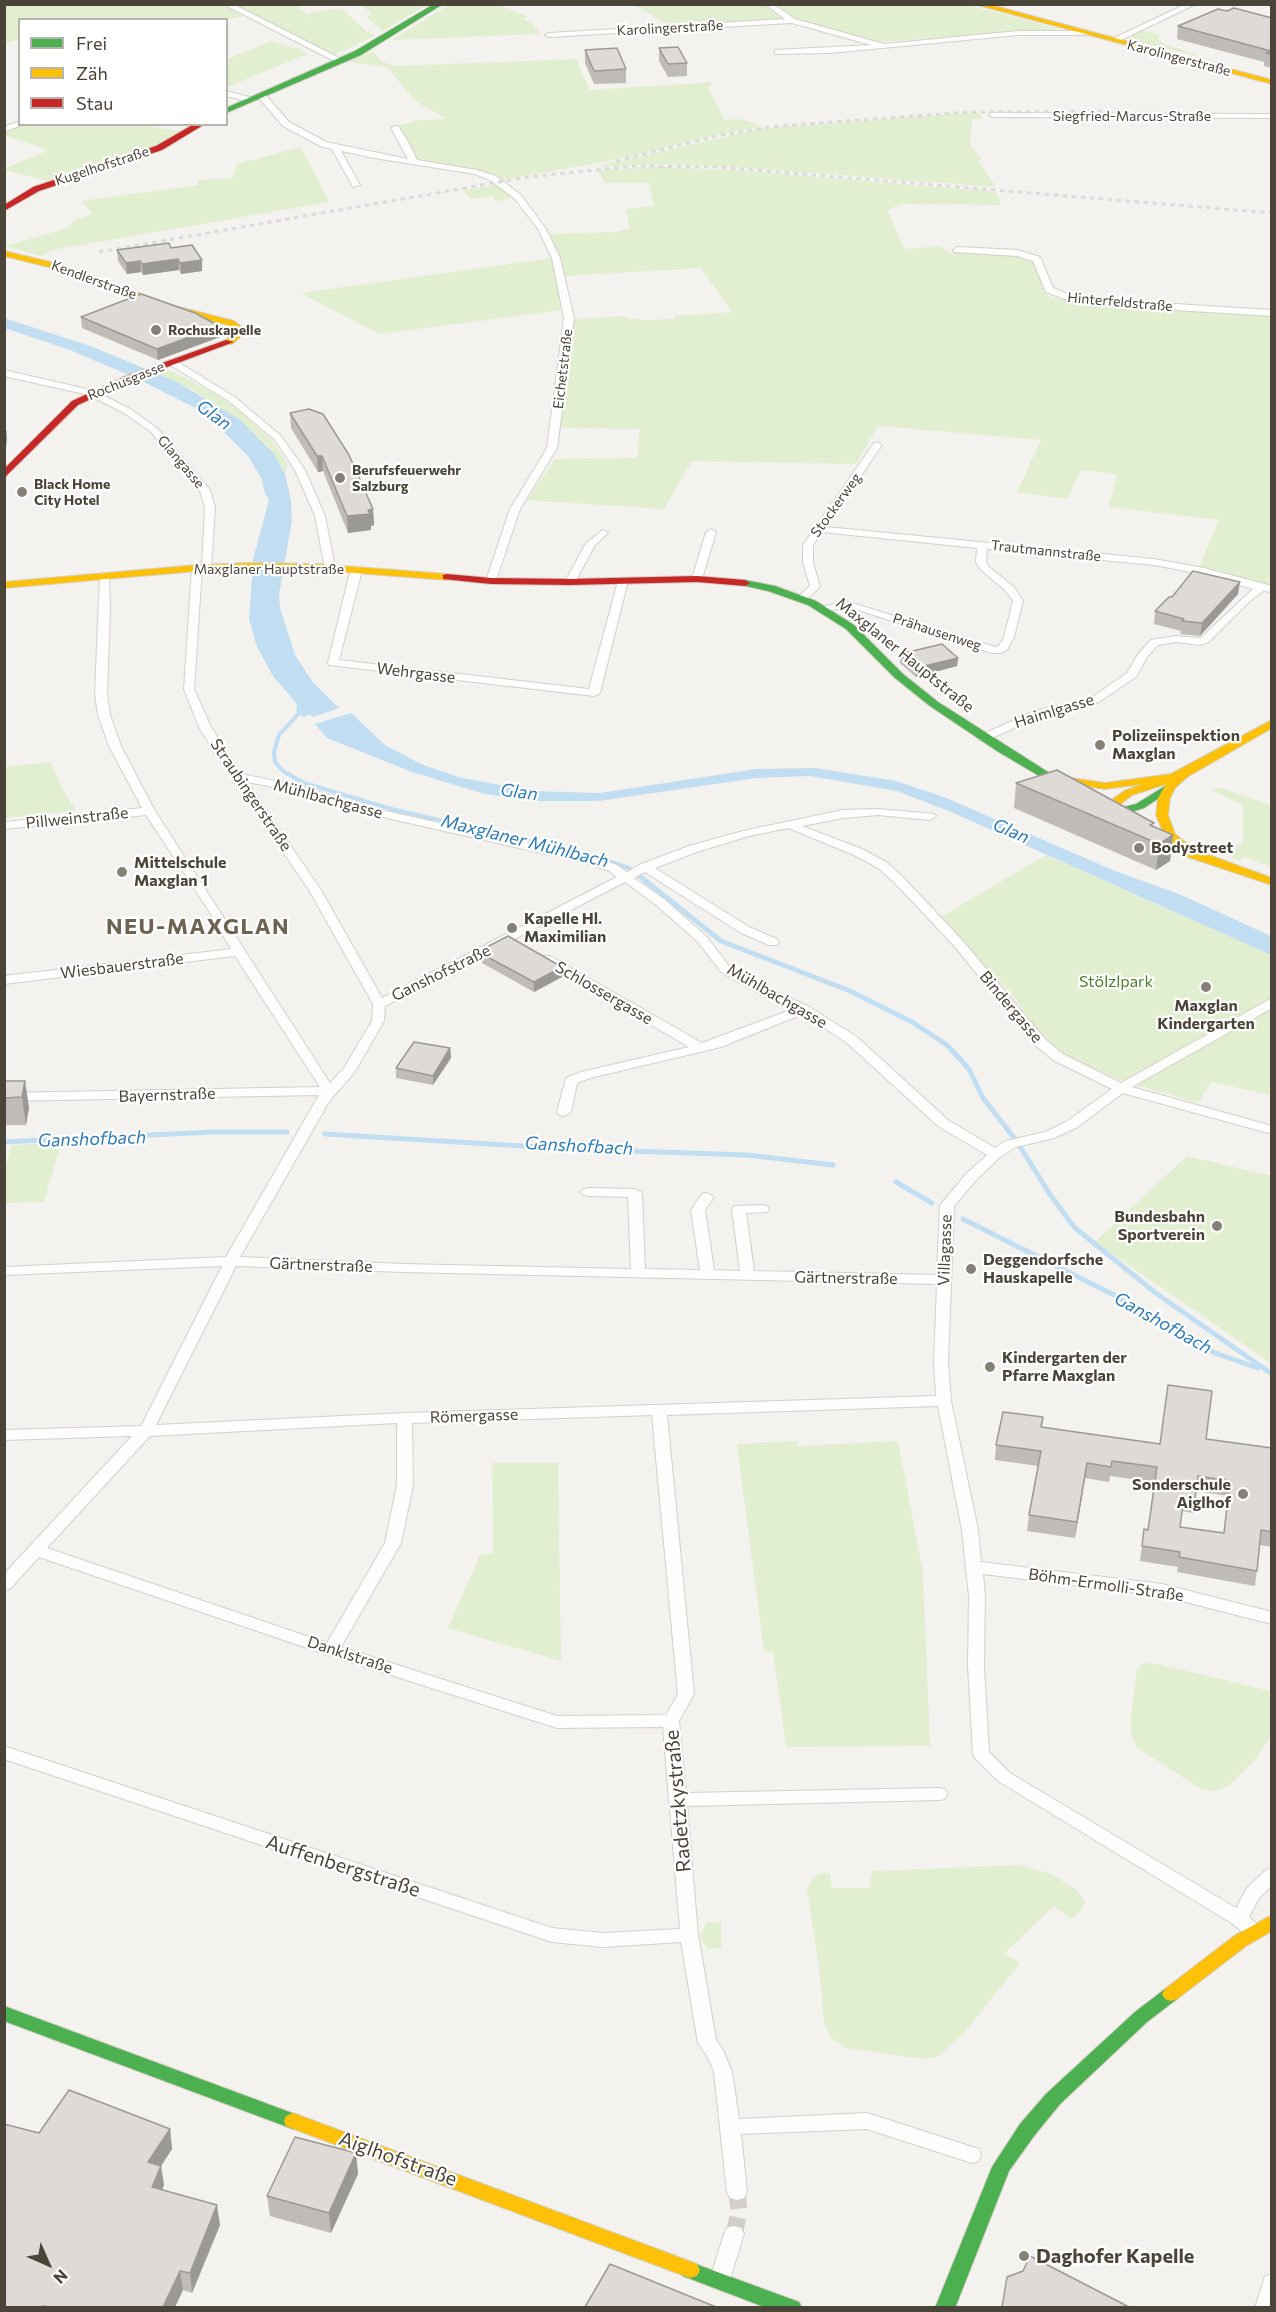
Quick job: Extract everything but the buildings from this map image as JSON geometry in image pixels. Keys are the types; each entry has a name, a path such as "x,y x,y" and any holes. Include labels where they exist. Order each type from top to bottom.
{"street":[{"path":"226,4 341,61"},
{"path":"228,110 341,61 440,4"},
{"name":"Karolingerstraße","path":"768,4 792,21"},
{"name":"Karolingerstraße","path":"977,4 1272,82"},
{"path":"1114,40 1193,4"},
{"name":"Karolingerstraße","path":"549,35 792,21 884,46"},
{"name":"Karolingerstraße","path":"778,52 884,46 1018,33 1087,33"},
{"path":"228,93 255,98"},
{"name":"Eichetstraße","path":"255,98 294,130 336,149 485,175 515,194 542,229 556,258 569,318 552,448 515,509 491,581"},
{"name":"Siegfried-Marcus-Straße","path":"993,115 1272,116"},
{"name":"Kugelhofstraße","path":"4,209 36,189 159,148 198,126"},
{"path":"394,128 406,145 413,161"},
{"path":"336,149 356,185"},
{"name":"Hinterfeldstraße","path":"957,250 1018,253 1037,259 1049,290 1078,301 1272,313"},
{"name":"Kendlerstraße","path":"4,253 48,263 156,303 231,324 241,329 242,333 238,337"},
{"name":"Rochusgasse","path":"8,468 75,403 92,393 238,337"},
{"path":"172,362 233,400 278,438 300,470 320,516 330,568"},
{"name":"Glangasse","path":"4,373 92,393 127,411 154,430 205,490 210,507 202,567"},
{"name":"Stockerweg","path":"802,598 815,587 807,552 808,545 878,444"},
{"name":"Trautmannstraße","path":"818,530 1154,562 1204,571 1266,588"},
{"path":"698,579 711,532"},
{"path":"570,582 591,543 603,533"},
{"name":"Prähausenweg","path":"823,609 849,605 860,607 996,651 1003,648 1009,638 1018,602 1010,589 985,569 981,562 982,545"},
{"name":"Maxglaner Hauptstraße","path":"4,585 202,567 250,566 330,568 491,581 698,579 732,581 771,588 802,598 850,627 899,676 922,694 983,738 1085,798 1190,853 1272,882"},
{"name":"Straubingerstraße","path":"202,567 189,689 205,727 315,890 379,1004"},
{"name":"Wehrgasse","path":"357,570 333,663 594,693 623,581"},
{"path":"104,575 105,610 100,693 104,715 116,746 149,811 329,1091"},
{"name":"Haimlgasse","path":"983,738 1038,713 1095,700 1132,675 1142,656 1155,642 1176,639 1200,642 1205,640 1246,599 1266,588"},
{"path":"1109,812 1113,804 1128,793 1183,774 1272,723"},
{"path":"1046,775 1075,783 1106,786 1183,774"},
{"path":"1109,812 1140,806 1170,786 1183,774"},
{"name":"Mühlbachgasse","path":"239,777 292,787 365,810 636,872 745,930 773,942"},
{"path":"1170,786 1164,798 1163,821 1170,835 1190,853"},
{"name":"Pillweinstraße","path":"4,826 149,811"},
{"name":"Ganshofstraße","path":"4,1585 146,1431 231,1261 329,1091 350,1070 378,1021 379,1004 520,944 636,872 693,849 747,833 861,812 930,816"},
{"name":"Bindergasse","path":"788,825 848,848 882,865 900,879 959,944 1048,1050 1121,1088 1272,1130"},
{"name":"Mühlbachgasse","path":"636,872 660,902 704,940 726,969 763,990 804,1009 852,1040 943,1123 995,1154"},
{"name":"Schlossergasse","path":"520,944 699,1047"},
{"name":"Wiesbauerstraße","path":"4,980 239,952"},
{"path":"1121,1088 1216,1036 1272,1002"},
{"path":"564,1113 571,1081 586,1075 716,1044 804,1009"},
{"name":"Villagasse","path":"1121,1088 1108,1100 1061,1130 1011,1144 995,1154 947,1210 941,1364 944,1401 970,1530 977,1596 976,1666 981,1754 1004,1777 1239,1919 1254,1932"},
{"name":"Bayernstraße","path":"4,1097 329,1091"},
{"path":"587,1192 635,1193 638,1273"},
{"path":"707,1197 698,1210 708,1275"},
{"path":"748,1276 739,1209 762,1209"},
{"name":"Gärtnerstraße","path":"4,1271 231,1261 403,1268 944,1280"},
{"name":"Römergasse","path":"4,1435 146,1431 404,1418 944,1401"},
{"name":"Radetzkystraße","path":"659,1410 686,1694 671,1721 689,1935 707,2043 717,2055 723,2072 731,2127 736,2192"},
{"path":"331,1650 393,1543 405,1485 404,1418"},
{"name":"Danklstraße","path":"36,1550 331,1650 557,1722 671,1721"},
{"name":"Böhm-Ermolli-Straße","path":"974,1567 1162,1590 1272,1618"},
{"name":"Auffenbergstraße","path":"4,1752 552,1935 603,1940 689,1935"},
{"path":"678,1800 939,1794"},
{"path":"1239,1919 1253,1893 1272,1875"},
{"path":"945,2307 1001,2167 1027,2130 1053,2099 1141,2017 1254,1932 1272,1922"},
{"name":"Aiglhofstraße","path":"4,2013 792,2307"},
{"path":"731,2127 867,2121 972,2155"},
{"path":"720,2279 734,2234"},
{"path":"1265,2307 1272,2282"}],"green space":[{"path":"5,4 221,5 244,16 228,20 18,18 18,39 5,43"},
{"path":"372,4 427,5 382,31 366,16 372,14 363,6"},
{"path":"450,4 498,5 528,17 523,19 534,24 539,34 392,40"},
{"path":"229,5 295,5 313,18 308,13 341,8 367,32 371,31 375,36 334,55"},
{"path":"634,5 765,5 783,19 781,21 671,27"},
{"path":"771,5 967,5 1060,29 881,42 794,20"},
{"path":"1143,30 1160,35 1158,39 1164,44 1198,55 1128,39"},
{"path":"271,41 303,50 301,51 308,54 228,87 228,59"},
{"path":"373,51 382,62 396,66 576,59 590,90 713,82 708,87 725,120 739,119 764,126 609,161 501,180 486,173 418,161 398,126 420,120 447,119 415,101 387,67 349,62"},
{"path":"979,113 983,119 972,119 970,145 982,159 978,160 996,187 721,166 656,164 595,167 758,129"},
{"path":"20,126 145,126 185,132 150,148 48,181 5,170 5,168 49,150 5,136 4,133"},
{"path":"301,147 329,202 53,250 41,256 5,246 67,228 76,219 93,214 81,201 198,185 198,180 233,178 237,164"},
{"path":"659,167 734,170 996,192 1001,205 902,204 887,210 905,249 941,246 949,253 1018,255 1029,258 1035,263 1047,295 1054,298 1077,302 1271,312 1271,586 1248,581 1227,572 1199,567 1219,520 1109,507 1117,474 1081,470 1067,499 1017,492 1041,440 878,426 856,464 692,461 664,509 527,500 555,459 637,458 640,429 561,428 573,319 625,316 628,319 674,319 675,316 732,312 701,268 564,276 550,234 617,232 630,228 626,209 654,206 649,183 605,183 598,170"},
{"path":"499,184 514,198 496,201 492,196 472,199 463,191"},
{"path":"552,258 564,310 379,334 301,293"},
{"path":"170,370 214,393 241,412 272,441 288,465 285,474 274,454 239,419 193,390 155,372"},
{"path":"51,762 76,811 5,818 5,767"},
{"path":"1219,787 1271,805 1271,867 1244,857 1240,861 1232,858 1236,846 1243,843 1243,805 1213,791"},
{"name":"Stölzlpark","path":"1046,855 1271,955 1271,1095 1211,1082 1198,1103 1123,1081 1063,1055 1031,1022 1014,997 939,918"},
{"path":"61,1143 44,1202 5,1203 5,1170 11,1145"},
{"path":"1187,1156 1271,1176 1271,1363 1095,1242"},
{"path":"797,1441 798,1446 898,1441 923,1573 930,1746 786,1747 773,1651 764,1652 737,1444"},
{"path":"492,1463 558,1463 561,1661 448,1628 480,1555 493,1553"},
{"path":"1143,1663 1157,1664 1271,1691 1271,1736 1256,1759 1228,1787 1214,1791 1201,1789 1136,1747 1131,1734 1131,1715 1137,1670"},
{"path":"1020,1865 1051,1874 1078,1891 1085,1902 1081,1911 1071,1919 1054,1906 1005,1953 1020,1963 964,2033 937,2057 923,2059 845,2048 832,2039 824,2023 819,1966 807,1891 812,1880 821,1873 830,1873 832,1888 869,1888 872,1871"},
{"path":"721,1922 721,1948 707,1949 700,1936 706,1923"}],"water":[{"name":"Glan","path":"4,318 93,347 177,382 239,419 274,454 285,474 291,500 292,520 279,594 280,608 295,655 312,681 339,708 313,717 310,714 304,717 296,711 297,704 273,676 257,647 249,619 253,560 269,500 261,478 248,456 218,426 195,408 138,379 70,350 5,328"},
{"name":"Glan","path":"351,713 385,745 421,764 458,777 531,791 600,793 756,769 815,768 896,781 944,797 1115,871 1179,894 1271,936 1271,955 951,812 897,791 810,776 756,778 599,801 532,801 485,794 412,772 327,738 315,724"}],"waterway":[{"name":"Maxglaner Mühlbach","path":"302,710 279,735 274,752 275,762 283,771 304,783 391,809 586,854 629,868 639,876"},
{"name":"Maxglaner Mühlbach","path":"637,874 721,941 850,991 912,1022 947,1045 969,1069 983,1098 1015,1139"},
{"name":"Ganshofbach","path":"4,1142 213,1132 287,1132"},
{"name":"Ganshofbach","path":"325,1134 572,1149 747,1155 833,1165"},
{"name":"Maxglaner Mühlbach","path":"1019,1145 1049,1193 1074,1227 1157,1294 1272,1374"},
{"name":"Ganshofbach","path":"896,1182 932,1203"},
{"name":"Ganshofbach","path":"963,1219 1114,1295 1215,1353 1258,1368"}],"tunnel":[{"path":"734,2234 739,2212 737,2192"}],"railway":[{"path":"616,161 721,135 779,126 970,112 1128,111"},
{"path":"99,252 528,177 633,166 718,167 1272,213"}],"traffic: fast":[{"path":"228,110 358,53 440,4"},
{"path":"745,583 771,588 812,603 850,627 899,676 934,704 1001,749 1067,788"},
{"path":"1105,810 1125,811 1140,806 1170,786"},
{"path":"945,2308 1001,2167 1027,2130 1053,2099 1141,2017 1171,1994"},
{"path":"4,2013 293,2121"},
{"path":"690,2270 792,2308"}],"traffic: slow":[{"path":"977,4 1272,82"},
{"path":"4,253 60,267 168,307 231,323 242,331 229,342"},
{"path":"4,585 197,568 250,566 317,567 447,577"},
{"path":"1272,723 1183,774 1128,793 1113,804 1109,812 1189,853 1272,882"},
{"path":"1182,775 1170,786 1164,798 1162,815 1170,835 1182,846"},
{"path":"1058,779 1105,786 1168,777"},
{"path":"1171,1994 1240,1941 1272,1922"},
{"path":"293,2121 690,2270"}],"traffic: jam":[{"path":"4,209 36,189 159,148 198,126"},
{"path":"4,475 75,403 129,378 229,342"},
{"path":"447,577 491,581 697,579 745,583"}],"place":[{"name":"Rochuskapelle","path":"156,330"},
{"name":"Berufsfeuerwehr Salzburg","path":"340,478"},
{"name":"Black Home City Hotel","path":"22,492"},
{"name":"Polizeiinspektion Maxglan","path":"1100,745"},
{"name":"Bodystreet","path":"1139,848"},
{"name":"Mittelschule Maxglan 1","path":"122,872"},
{"name":"Kapelle Hl. Maximilian","path":"512,928"},
{"name":"Maxglan Kindergarten","path":"1206,987"},
{"name":"Bundesbahn Sportverein","path":"1217,1226"},
{"name":"Deggendorfsche Hauskapelle","path":"971,1269"},
{"name":"Kindergarten der Pfarre Maxglan","path":"990,1367"},
{"name":"Sonderschule Aiglhof","path":"1243,1494"},
{"name":"Daghofer Kapelle","path":"1024,2256"}],"district":[{"name":"NEU-MAXGLAN","path":"198,927"}]}
